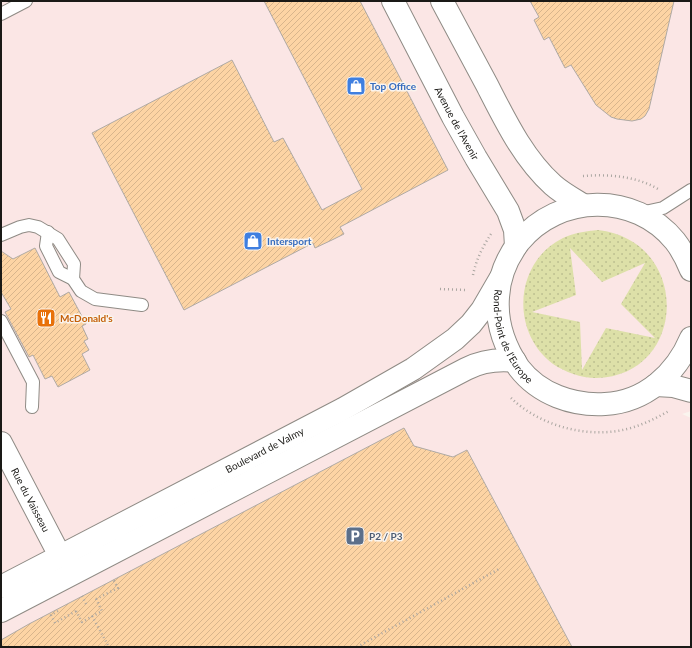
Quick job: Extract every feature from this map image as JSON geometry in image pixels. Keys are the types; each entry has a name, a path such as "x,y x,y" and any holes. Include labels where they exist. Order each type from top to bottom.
{"street":[{"name":"Avenue de l'Avenir","path":"393,1 457,124 508,211 515,230 516,246"},
{"path":"442,1 494,100 525,152 536,167 551,183 560,191 583,205"},
{"name":"Rond-Point de l'Europe","path":"691,270 682,251 667,233 649,219 639,213 617,206 595,204 583,205 561,211 541,222 516,246 509,256 500,279 497,303 500,328 506,345 521,370 537,385 557,396 576,402 597,405 617,403 638,396 656,385 674,369 681,359 691,338"},
{"name":"Boulevard de Valmy","path":"1,586 343,409 413,369 455,339 471,324 482,310 500,279"},
{"name":"Boulevard de Valmy","path":"1,611 476,364 491,360 515,361"},
{"path":"656,385 673,386 691,391"},
{"name":"Rue du Vaisseau","path":"1,443 60,556"}],"lane":[{"path":"1,14 26,1"},
{"path":"639,213 650,212 663,208 691,190"},
{"path":"1,235 29,225 38,227 58,239 74,264 73,279 81,291 94,300 142,305"},
{"path":"1,321 33,382 32,407"}],"path":[{"path":"472,282 475,267 483,246 495,226 508,211"},
{"path":"440,289 470,290 471,324"},
{"path":"508,395 517,404 539,418 564,428 582,431 601,432 626,429 651,421 673,408"},
{"path":"357,647 499,569"},
{"path":"62,609 51,615 55,623 76,611 82,622 102,611 96,599 118,588 114,581 109,583"},
{"path":"92,616 109,647"}],"shaded area":[{"path":"1,1 691,1 691,411 682,414 691,418 691,647 1,647"}],"green space":[{"path":"598,230 629,239 650,257 663,281 667,307 662,333 648,356 626,372 590,378 579,376 563,370 553,364 539,350 530,334 524,316 524,298 527,280 535,263 547,249 567,236 580,232","holes":["570,248 602,282 645,263 621,304 655,338 606,328 582,370 580,322 532,312 576,295"]}],"building":[{"path":"264,1 360,1 448,170 340,227 344,234 315,248 313,243 184,310 92,133 232,60 274,142 283,138 322,210 362,189"},
{"path":"530,1 674,1 649,109 645,116 641,119 632,121 617,119 611,117 596,105 571,65 565,68 549,37 544,40 534,20 539,17"},
{"name":"McDonald's","path":"35,248 60,297 69,292 86,324 82,326 88,339 84,341 89,350 82,354 90,370 58,387 52,376 45,379 33,355 29,357 5,312 11,309 1,292 1,251 13,259"},
{"name":"P2 / P3","path":"404,428 414,446 453,457 467,450 572,647 1,647 1,640 29,624"}],"place":[{"name":"Top Office","path":"356,86"},
{"name":"Intersport","path":"253,241"},
{"name":"McDonald's","path":"46,318"},
{"name":"P2 / P3","path":"355,536"}]}
